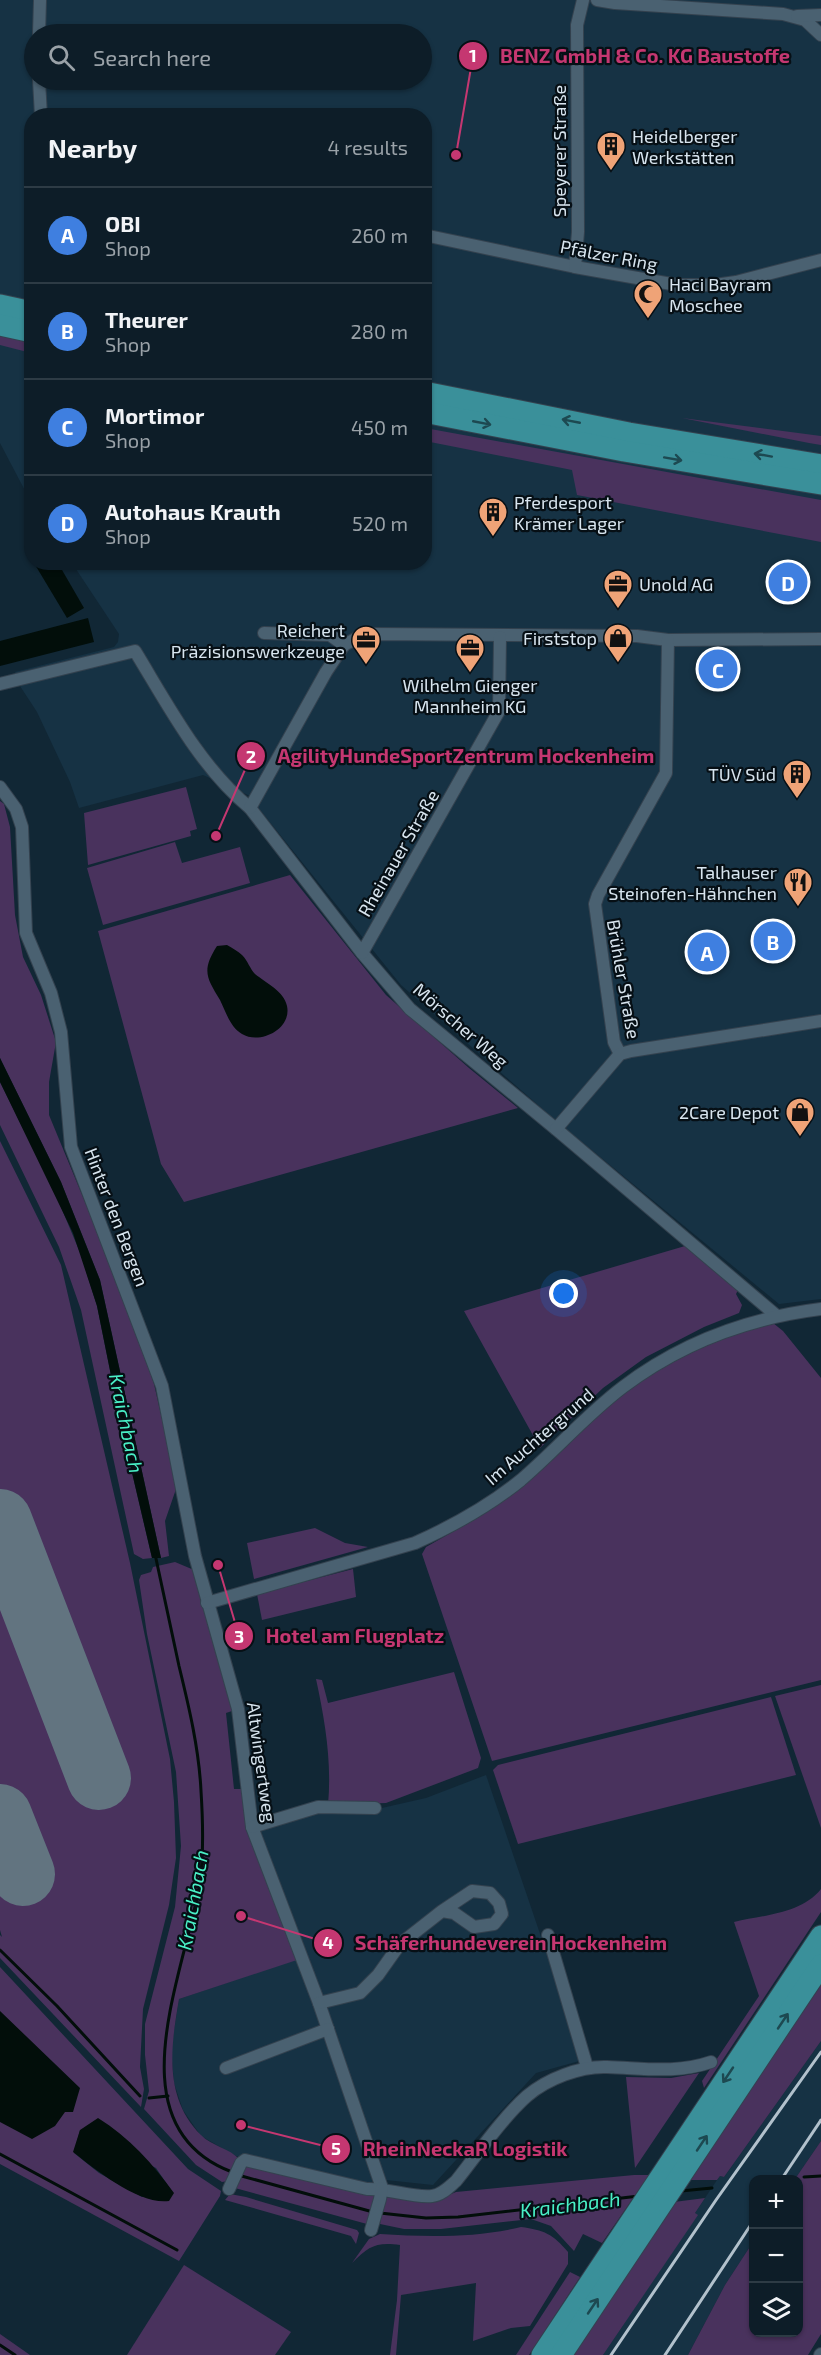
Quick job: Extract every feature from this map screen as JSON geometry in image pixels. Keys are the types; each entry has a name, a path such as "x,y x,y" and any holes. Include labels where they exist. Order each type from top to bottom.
{"highway":[{"path":"0,305 24,310"},
{"path":"0,325 24,330"},
{"path":"432,394 629,433 821,465"},
{"path":"432,414 624,451 821,484"},
{"path":"542,2355 666,2182 821,1936"},
{"path":"666,2182 821,1965"},
{"path":"561,2355 650,2206"}],"street":[{"path":"39,24 40,0"},
{"name":"Speyerer Straße","path":"575,267 578,232 577,25 583,0"},
{"path":"597,0 797,16 821,15"},
{"path":"797,16 813,25 821,34"},
{"path":"40,90 41,108"},
{"name":"Pfälzer Ring","path":"432,237 661,284 691,286 746,280 821,260"},
{"path":"264,633 330,635 344,645"},
{"path":"250,808 326,672 344,645 361,636 466,634 500,637 637,636 668,640 821,639"},
{"name":"Rheinauer Straße","path":"362,953 499,711 500,637"},
{"name":"Brühler Straße","path":"620,1054 614,1042 595,904 666,773 668,640"},
{"name":"Mörscher Weg","path":"0,684 135,651 210,768 231,792 250,808 362,953 410,1009 777,1316"},
{"name":"Hinter den Bergen","path":"0,787 16,809 22,828 26,933 51,993 62,1032 71,1147 162,1386 195,1556"},
{"path":"556,1129 620,1054 821,1021"},
{"name":"Im Auchtergrund","path":"207,1603 416,1543 446,1529 496,1499 519,1481 591,1414 649,1369 700,1341 726,1331 777,1316 821,1309"},
{"name":"Altwingertweg","path":"195,1556 238,1709 252,1827 319,2003 381,2194"},
{"path":"252,1827 318,1807 375,1808"},
{"path":"319,2003 360,1993 378,1975 400,1944 442,1911"},
{"path":"548,1935 587,2067"},
{"path":"226,2068 328,2029"},
{"path":"233,2178 245,2160 367,2188 381,2194 434,2196 456,2181 525,2097 542,2086 587,2067 653,2071 692,2069 711,2062"},
{"path":"372,2226 381,2194"}],"shaded area":[{"path":"0,0 821,0 821,1299 779,1304 554,1119 401,985 248,795 203,775 79,808 70,782 15,672 114,647 118,642 119,634 77,570 432,570 432,108 24,108 24,489 0,443"},
{"path":"0,336 24,341 24,351 0,345"},
{"path":"682,418 821,436 821,445 809,443"},
{"path":"432,429 821,500 821,542 577,495 572,470 432,442"},
{"path":"186,787 197,829 190,831 191,836 88,865 84,813"},
{"path":"0,801 4,804 10,827 15,915 23,957 41,995 56,1042 49,1082 49,1115 123,1294 154,1384 176,1481 175,1492 165,1521 169,1556 161,1558 100,1280 61,1182 0,1058"},
{"path":"175,842 182,863 240,847 250,883 103,925 87,868"},
{"path":"290,875 386,995 518,1108 184,1202 161,1164 98,931"},
{"path":"0,1082 53,1188 81,1255 97,1306 122,1430 152,1558 143,1559 134,1554 81,1310 59,1247 0,1125"},
{"path":"0,1141 61,1265 130,1563 170,1759 176,1858 169,1905 143,2009 140,2067 144,2089 141,2107 0,1958 0,1935 2,1937 0,1930"},
{"path":"685,1246 738,1290 736,1294 742,1305 739,1313 704,1327 646,1357 603,1388 540,1448 464,1311"},
{"path":"773,1323 783,1331 821,1378 821,1680 492,1761 422,1554 426,1547 504,1500 591,1421 653,1373 723,1338"},
{"path":"315,1528 345,1543 368,1547 254,1579 247,1543"},
{"path":"175,1562 194,1570 235,1710 226,1713 234,1789 245,1789 243,1805 247,1825 297,1960 179,1999 172,2053 175,2088 180,2104 201,2135 240,2160 228,2181 222,2182 196,2165 144,2109 149,2091 145,2055 145,2024 175,1907 181,1846 176,1772 147,1634 139,1580 141,1575 151,1572 153,1567"},
{"path":"353,1569 356,1597 262,1620 257,1594"},
{"path":"454,1672 481,1758 478,1768 386,1803 328,1805 327,1741 316,1679 322,1680 328,1703"},
{"path":"821,1685 821,1828 775,1696"},
{"path":"771,1697 796,1775 518,1844 493,1770 498,1765"},
{"path":"486,1775 583,2060 536,2073 433,2185 386,2180 373,2176 373,2181 369,2186 236,2156 201,2136 183,2110 174,2083 171,2050 179,1999 301,1958 256,1827 334,1809 373,1810 426,1798"},
{"path":"821,1889 821,1912 704,2088 702,2081 759,1996 734,1922 792,1909 803,1904"},
{"path":"0,1967 188,2169 221,2191 179,2261 0,2164","holes":["80,2130 156,2168 173,2193 142,2197 99,2173 74,2153"]},
{"path":"821,1985 821,2041 724,2177 720,2176 717,2180 688,2180"},
{"path":"821,2041 821,2141 798,2175 749,2175 749,2248 725,2285 688,2355 603,2355 697,2215 695,2213 717,2180 720,2176 724,2177"},
{"path":"699,2073 635,2168 626,2077 671,2078"},
{"path":"821,2141 821,2334 808,2355 688,2355 725,2285 749,2248 749,2337 803,2337 803,2175 798,2175"},
{"path":"243,2164 372,2192 375,2196 367,2224 235,2188"},
{"path":"649,2175 602,2243 583,2234 574,2251 551,2226 531,2219 441,2229 404,2229 380,2224 385,2200 388,2197 437,2200 456,2192"},
{"path":"230,2194 357,2230 359,2233 356,2244 351,2236 225,2200"},
{"path":"705,2198 695,2213 698,2215 603,2355 571,2355 674,2202"},
{"path":"521,2227 547,2234 558,2241 568,2252 568,2264 530,2326 511,2328 473,2341 476,2283 401,2295 396,2355 390,2355 397,2300 400,2245 373,2246 352,2263 369,2239 380,2234 451,2236"},
{"path":"184,2265 291,2332 275,2355 127,2355"},
{"path":"570,2272 580,2277 529,2355 516,2355"},
{"path":"0,2334 30,2355 0,2355"}],"water":[{"path":"38,570 62,570 84,608 67,618"},
{"path":"88,618 94,642 0,666 0,641"},
{"path":"227,945 242,955 255,974 278,992 285,1001 287,1014 285,1022 273,1033 257,1038 249,1037 238,1031 229,1019 209,980 207,968 217,946"},
{"path":"0,1058 61,1182 100,1280 161,1558 152,1558 122,1430 97,1306 73,1233 0,1082"},
{"path":"0,2011 80,2088 73,2112 65,2112 55,2126 32,2139 0,2122"},
{"path":"98,2118 130,2142 158,2172 174,2193 169,2201 145,2198 118,2185 73,2152 80,2130"}],"waterway":[{"name":"Kraichbach","path":"155,1554 196,1744 203,1826 200,1882 172,2001 165,2043 165,2083 174,2120 195,2150 232,2172"},
{"path":"0,1950 57,2006 140,2096"},
{"path":"149,2098 168,2096"},
{"path":"0,2154 177,2250"},
{"name":"Kraichbach","path":"238,2175 373,2212"},
{"name":"Kraichbach","path":"804,2177 821,2176"},
{"name":"Kraichbach","path":"681,2191 712,2188"},
{"name":"Kraichbach","path":"380,2213 426,2218 458,2217 639,2196"},
{"path":"0,2345 15,2355"}],"runway":[{"path":"0,1521 99,1778"},
{"path":"0,1816 23,1874"}],"railway":[{"path":"611,2355 716,2200 821,2052"},
{"path":"784,2175 821,2120"},
{"path":"665,2355 749,2228"}],"place":[{"name":"BENZ GmbH & Co. KG Baustoffe","path":"456,155"},
{"name":"Heidelberger Werkstätten","path":"611,172"},
{"name":"Haci Bayram Moschee","path":"648,320"},
{"name":"Pferdesport Krämer Lager","path":"493,538"},
{"name":"Autohaus Krauth","path":"788,582"},
{"name":"Unold AG","path":"618,610"},
{"name":"Firststop","path":"618,664"},
{"name":"Reichert Präzisionswerkzeuge","path":"366,666"},
{"name":"Mortimor","path":"718,669"},
{"name":"Wilhelm Gienger Mannheim KG","path":"470,674"},
{"name":"TÜV Süd","path":"797,800"},
{"name":"AgilityHundeSportZentrum Hockenheim","path":"216,836"},
{"name":"Talhauser Steinofen-Hähnchen","path":"798,908"},
{"name":"Theurer","path":"773,941"},
{"name":"OBI","path":"707,952"},
{"name":"2Care Depot","path":"800,1138"},
{"name":"Hotel am Flugplatz","path":"218,1565"},
{"name":"Schäferhundeverein Hockenheim","path":"241,1916"},
{"name":"RheinNeckaR Logistik","path":"241,2125"}]}
